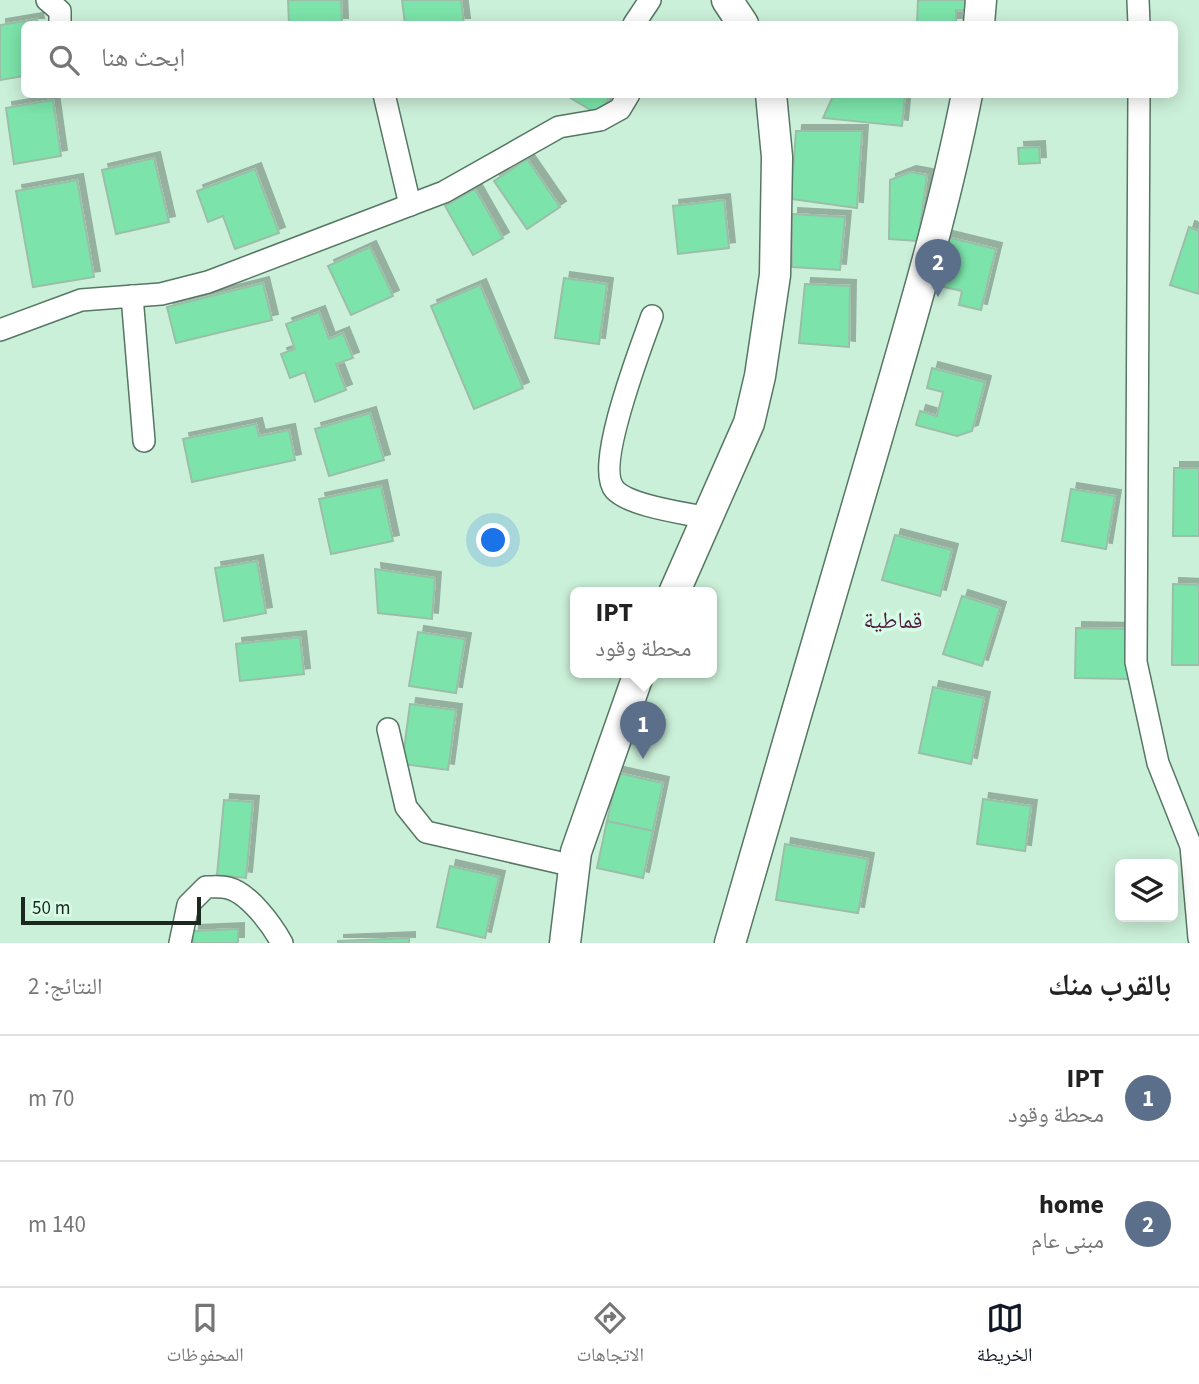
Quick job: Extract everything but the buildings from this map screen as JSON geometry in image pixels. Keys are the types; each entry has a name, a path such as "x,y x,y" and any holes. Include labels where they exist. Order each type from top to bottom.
{"main road":[{"path":"727,0 741,21"},
{"path":"979,21 981,0"},
{"path":"677,587 749,423 764,351 775,275 777,157 771,98"},
{"path":"730,943 770,795 911,318 952,170 966,98"},
{"path":"565,943 574,866 620,721 637,678"}],"street":[{"path":"47,0 60,11 60,21"},
{"path":"636,21 650,0"},
{"path":"1138,0 1139,21"},
{"path":"385,98 410,205"},
{"path":"0,330 81,300 161,294 208,282 444,192 559,127 600,120 620,109 627,98"},
{"path":"1139,98 1136,662 1158,763 1195,850 1199,938"},
{"path":"132,296 144,441"},
{"path":"652,316 611,441 608,470 610,480 615,489 628,499 707,518"},
{"path":"388,729 406,807 426,832 574,866"},
{"path":"180,943 188,905 206,887 230,888 247,900 275,929 282,943"}],"place":[{"name":"home","path":"938,297"},
{"name":"IPT","path":"643,759"}],"district":[{"name":"قماطية","path":"893,620"}]}
